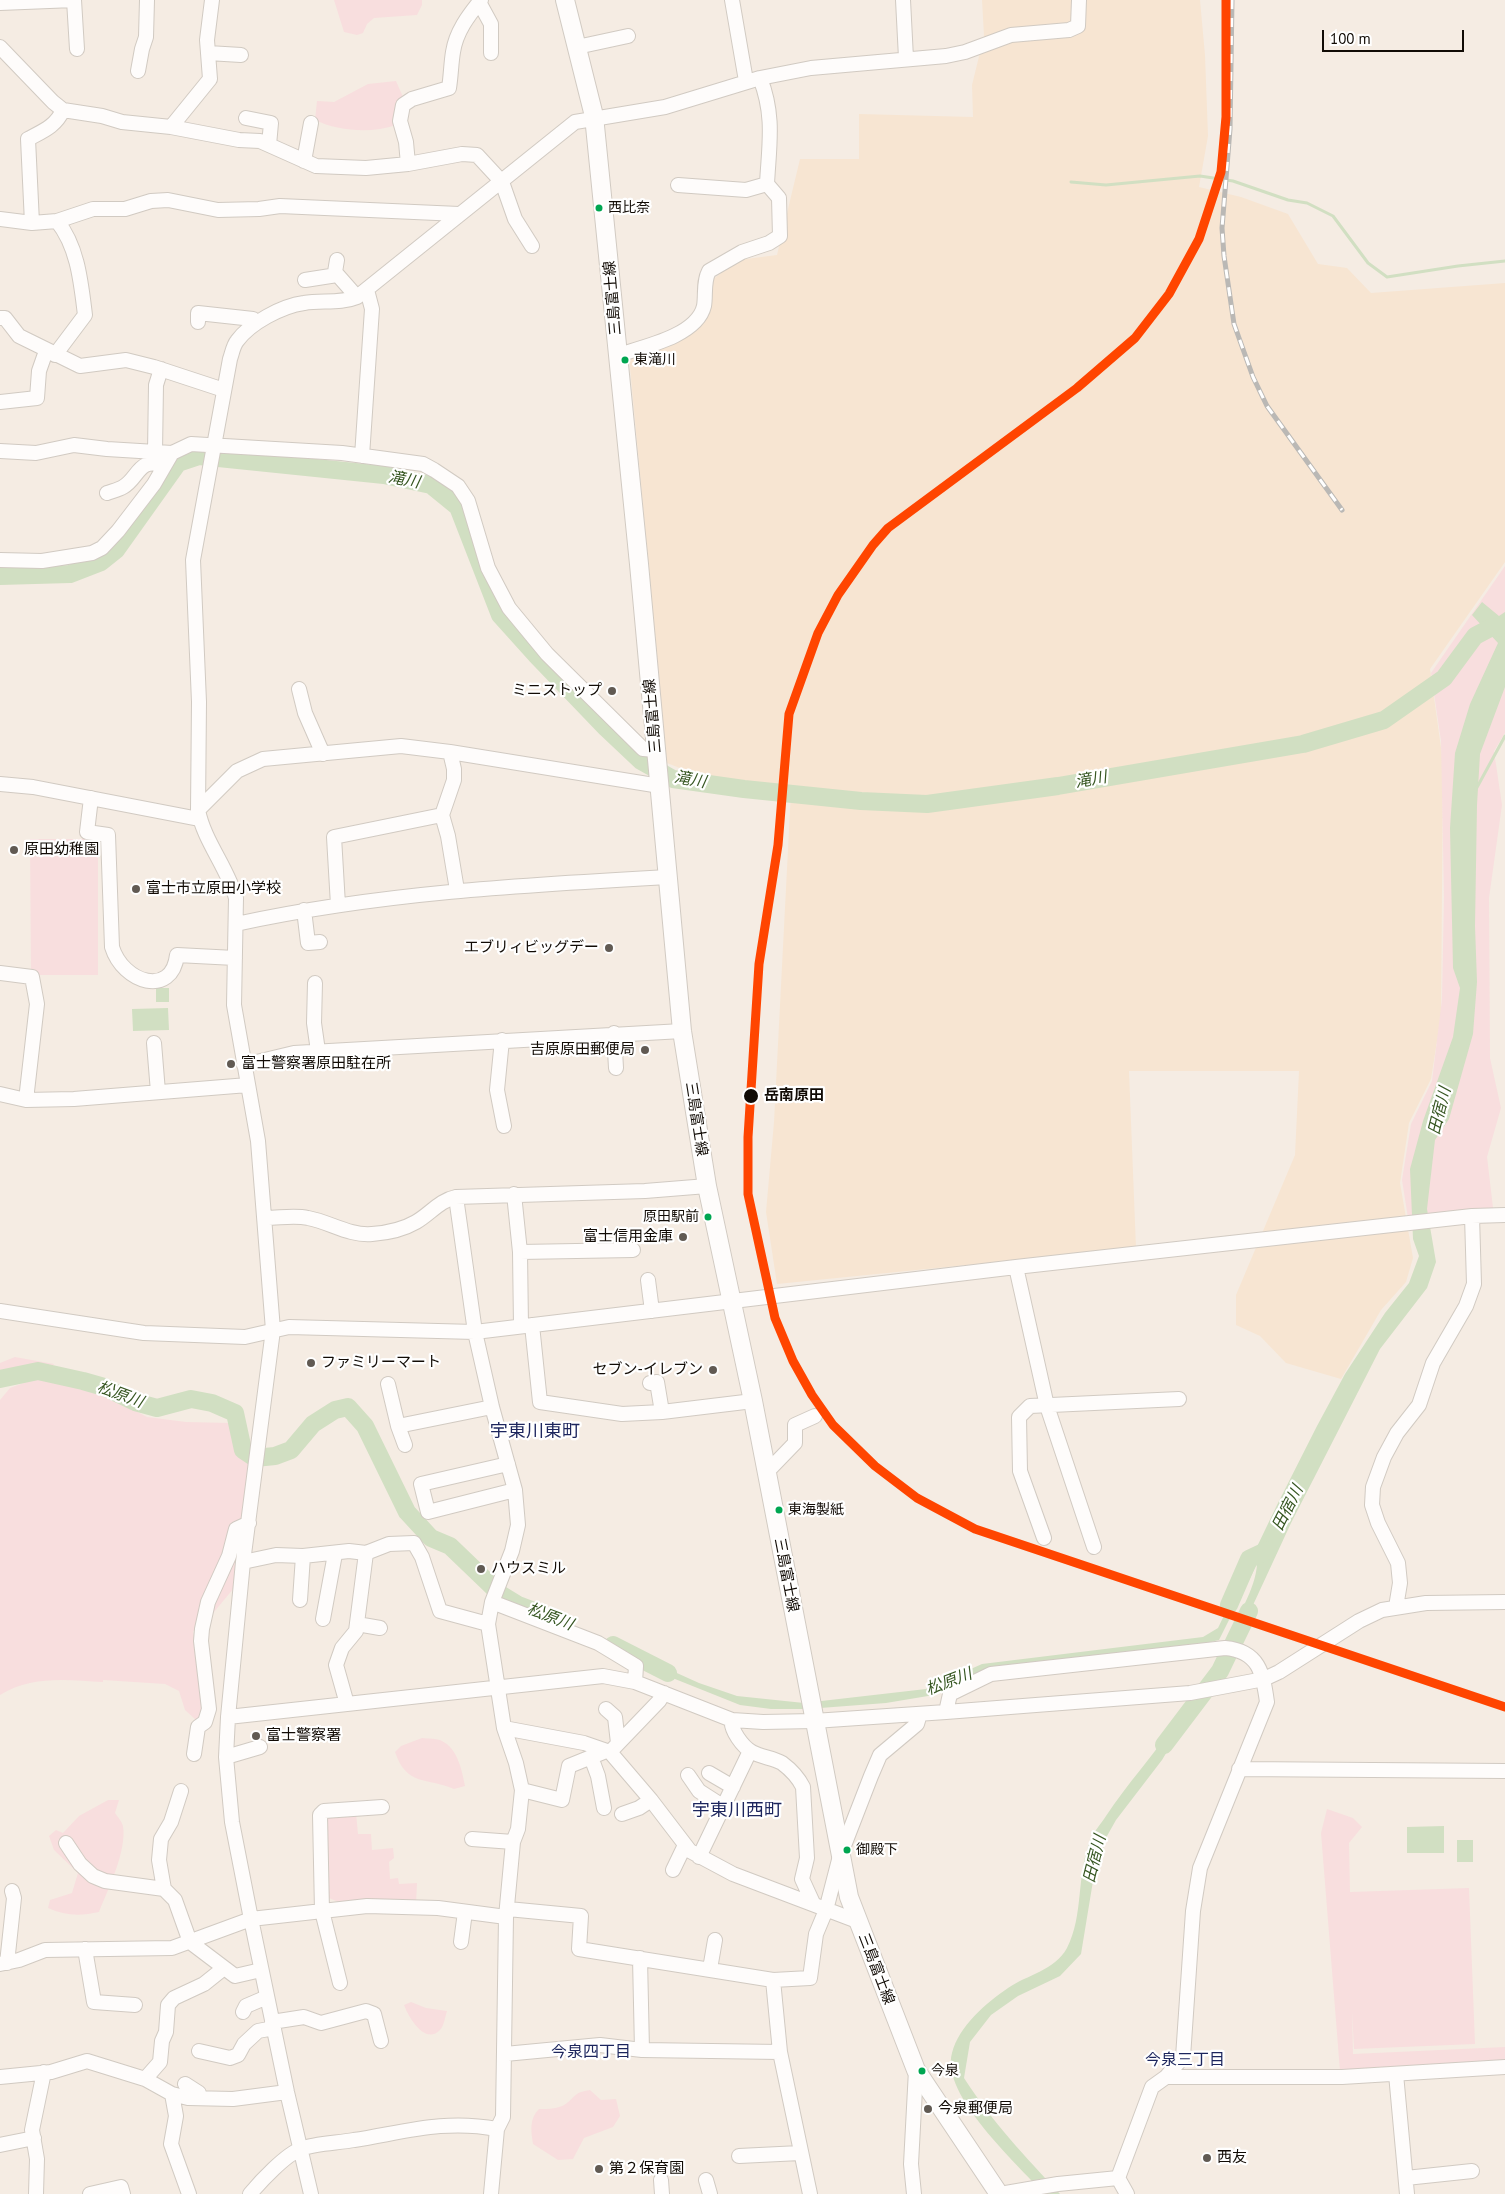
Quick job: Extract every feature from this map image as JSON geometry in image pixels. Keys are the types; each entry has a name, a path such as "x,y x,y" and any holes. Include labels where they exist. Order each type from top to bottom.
{"main road":[{"name":"三島富士線","path":"565,0 594,119 682,1031 707,1186 752,1401 840,1856 857,1921 916,2070 1000,2194"}],"street":[{"path":"1,2 74,0 77,49"},
{"path":"138,71 146,37 147,0"},
{"path":"171,128 210,79 208,52 212,0"},
{"path":"618,355 664,341 696,321 703,307 706,276 709,271 742,252 770,244 780,236 779,198 767,184 771,133 766,93 753,79 732,0"},
{"path":"903,0 906,58"},
{"path":"311,2194 286,2092 232,1822 226,1757 228,1717 244,1562 273,1330 266,1218 258,1141 234,1005 236,898 231,881 198,814 199,702 193,560 224,390 236,342 255,325 280,309 303,303 346,302 362,293 447,226 458,214 502,182 575,122 665,107 753,79 810,68 906,58 946,56 966,52 1011,35 1069,30 1078,26 1079,0"},
{"path":"408,164 406,142 400,121 403,105 412,99 448,88 452,73 453,52 458,36 466,18 480,1 491,24 492,53"},
{"path":"577,47 628,36"},
{"path":"0,47 63,110 102,116 122,122 171,128 239,140 260,141 316,166 366,168 408,164 462,154 477,155 502,182 515,220 532,246"},
{"path":"208,52 241,55"},
{"path":"32,223 28,139 52,127 59,119 63,110"},
{"path":"246,118 271,123 269,145"},
{"path":"304,161 311,123"},
{"path":"678,186 746,190 767,184"},
{"path":"0,219 32,223 57,221 93,209 125,209 151,200 168,200 218,210 259,209 280,206 458,214"},
{"path":"0,402 37,398 38,371 51,353 85,316 79,271 68,234 57,221"},
{"path":"337,260 335,272 337,275 362,293 372,309 362,456"},
{"path":"305,280 337,275"},
{"path":"198,322 198,313 253,319"},
{"path":"0,318 6,318 19,336 80,366 126,360 161,369 224,390"},
{"path":"155,452 156,385 161,369"},
{"path":"0,451 36,453 74,444 107,449 172,452 190,444 362,456 423,464 458,486 468,501 488,568 510,608 547,654 643,749 657,757"},
{"path":"0,560 42,561 92,553 97,550 118,531 154,484 172,452"},
{"path":"107,493 124,487 141,466 156,463 163,466"},
{"path":"299,689 305,713 323,754"},
{"path":"198,814 237,771 263,759 401,746 659,784"},
{"path":"450,752 454,769 454,780 442,815 448,836 457,890"},
{"path":"0,784 33,787 198,814"},
{"path":"91,798 87,832 108,835 112,947 118,962 126,972 136,979 153,980 166,978 176,968 177,955 236,958"},
{"path":"338,905 334,838 442,815"},
{"path":"236,924 304,910 457,890 668,877"},
{"path":"304,910 308,943 320,942"},
{"path":"0,973 32,977 36,1004 26,1100"},
{"path":"315,983 314,1023 318,1051"},
{"path":"244,1066 294,1052 614,1033 682,1031"},
{"path":"614,1033 616,1068"},
{"path":"502,1040 497,1090 504,1126"},
{"path":"154,1043 158,1092"},
{"path":"0,1094 26,1100 74,1099 248,1085"},
{"path":"266,1218 296,1216 310,1218 344,1231 370,1234 394,1230 415,1222 448,1199 456,1197 645,1191 707,1186"},
{"path":"514,1194 527,1325 540,1402 622,1414 662,1412 752,1401"},
{"path":"456,1197 475,1332 492,1407 515,1490 518,1525 512,1551 493,1600 488,1624 496,1687 504,1728 516,1763 522,1790 518,1829 513,1842 507,1913 503,2117 497,2129 491,2194"},
{"path":"0,1311 144,1333 246,1337 288,1327 475,1332 1016,1267 1472,1216 1505,1219"},
{"path":"1396,1607 1400,1582 1398,1563 1378,1523 1372,1505 1373,1487 1384,1457 1397,1433 1419,1406 1433,1363 1466,1306 1474,1284 1472,1216"},
{"path":"520,1252 633,1250"},
{"path":"1016,1267 1047,1406 1094,1547"},
{"path":"648,1280 652,1311"},
{"path":"650,1383 657,1382 662,1412"},
{"path":"388,1384 398,1426 405,1445"},
{"path":"1044,1538 1020,1472 1018,1417 1030,1406 1179,1399"},
{"path":"398,1426 492,1407"},
{"path":"766,1473 795,1442 795,1425 815,1416"},
{"path":"508,1464 421,1484 428,1512 515,1490"},
{"path":"194,1754 198,1727 205,1722 209,1708 201,1641 206,1611 229,1556 236,1529 249,1523"},
{"path":"244,1562 276,1555 303,1556 349,1551 366,1553 389,1544 414,1543 422,1557 440,1611 488,1624"},
{"path":"347,1704 336,1665 342,1648 356,1631 366,1553"},
{"path":"323,1619 335,1554"},
{"path":"300,1600 303,1556"},
{"path":"493,1600 598,1644 636,1666 635,1682"},
{"path":"228,1717 603,1676 635,1682 732,1720 764,1722 812,1711 920,1714 1195,1692 1264,1679 1293,1664 1359,1621 1382,1610 1426,1603 1505,1602"},
{"path":"357,1624 380,1628"},
{"path":"946,1712 950,1694 991,1674 1225,1648 1240,1649 1254,1659 1264,1679 1267,1702 1200,1868 1193,1911 1183,2057 1166,2077 1152,2088 1118,2178"},
{"path":"522,1790 562,1800 569,1766 611,1749 664,1693"},
{"path":"606,1709 614,1717 611,1749"},
{"path":"12,1890 14,1898 4,1964 45,1950 172,1948 251,1919 367,1906 581,1916 579,1949 772,1980 810,1978 816,1934 826,1910 840,1856 880,1754 917,1724 920,1714"},
{"path":"732,1720 731,1725 734,1732 750,1751 781,1763 803,1787 806,1811 807,1858 802,1879 812,1903"},
{"path":"504,1728 611,1749 685,1845 699,1857 774,1890 857,1921"},
{"path":"226,1757 260,1747"},
{"path":"699,1857 750,1751"},
{"path":"591,1757 598,1776 604,1808"},
{"path":"1239,1769 1505,1771"},
{"path":"709,1773 733,1788"},
{"path":"688,1775 699,1791 724,1807"},
{"path":"181,1791 171,1822 161,1839 159,1860 164,1889 175,1900 190,1942 236,1976 261,1970"},
{"path":"622,1814 639,1808 651,1800"},
{"path":"340,1983 322,1911 320,1815 324,1811 382,1808"},
{"path":"472,1839 513,1842"},
{"path":"66,1843 80,1864 93,1876 105,1881 164,1889"},
{"path":"673,1870 685,1845"},
{"path":"460,1942 465,1912"},
{"path":"710,1969 715,1940"},
{"path":"85,1948 94,2002 135,2005"},
{"path":"640,1958 642,2050"},
{"path":"145,2079 160,2062 162,2041 166,2032 168,2005 174,1998 204,1984 224,1968"},
{"path":"772,1980 780,2052 810,2194"},
{"path":"243,2012 246,2006 267,1997"},
{"path":"198,2051 230,2058 238,2055 244,2044 258,2030 304,2017 321,2023 366,2010 374,2014 381,2041"},
{"path":"505,2054 600,2045 642,2050 780,2052"},
{"path":"0,2076 51,2072 87,2061 145,2079 172,2094 200,2098 233,2099 286,2092"},
{"path":"1166,2077 1342,2077 1505,2067"},
{"path":"914,2194 911,2164 916,2070"},
{"path":"36,2194 37,2159 32,2130 44,2072"},
{"path":"1396,2074 1407,2194"},
{"path":"185,2084 199,2093 200,2098"},
{"path":"172,2094 176,2116 171,2144 189,2194"},
{"path":"250,2194 266,2175 300,2149 407,2129 445,2125 497,2129"},
{"path":"0,2145 34,2138"},
{"path":"739,2156 800,2153"},
{"path":"1406,2178 1472,2171"},
{"path":"1000,2194 1058,2184 1118,2178"},
{"path":"1118,2178 1127,2194"},
{"path":"706,2180 710,2194"},
{"path":"90,2194 121,2187 124,2194"}],"shaded area":[{"path":"334,0 422,0 422,5 417,15 374,18 367,24 363,33 357,35 344,32"},
{"path":"982,0 1200,0 1205,55 1208,136 1199,187 1241,197 1288,214 1318,264 1347,268 1371,293 1505,283 1505,562 1430,669 1443,762 1441,1016 1431,1079 1409,1123 1400,1183 1413,1258 1406,1282 1381,1310 1341,1379 1286,1363 1260,1336 1236,1325 1236,1295 1295,1155 1299,1071 1129,1071 1136,1248 777,1284 766,1212 774,1122 791,791 705,778 667,763 629,357 707,315 712,280 738,260 777,255 800,159 859,159 859,114 973,117 972,85 984,36"},
{"path":"396,81 403,97 396,125 376,130 355,130 334,127 315,120 317,101 334,102 368,84"},
{"path":"1505,566 1505,733 1494,751 1502,805 1489,898 1490,1058 1501,1108 1487,1157 1493,1208 1408,1218 1402,1180 1411,1124 1432,1081 1442,999 1444,897 1441,741 1431,673"},
{"path":"30,839 98,839 98,975 31,975"},
{"path":"15,1357 54,1364 47,1374 3,1378 0,1381 0,1363"},
{"path":"40,1377 110,1397 147,1417 186,1422 231,1423 255,1458 239,1582 199,1630 193,1631 206,1710 196,1720 185,1710 179,1691 165,1684 103,1680 103,1682 50,1680 25,1684 0,1695 0,1400 10,1388"},
{"path":"422,1738 440,1740 452,1749 456,1755 465,1786 454,1789 419,1779 405,1771 395,1752 401,1746"},
{"path":"108,1800 119,1800 115,1813 122,1824 123,1836 120,1858 99,1912 73,1914 61,1913 48,1908 50,1900 72,1893 78,1873 54,1850 49,1836 56,1830 63,1833 79,1816"},
{"path":"1327,1809 1353,1818 1362,1827 1349,1843 1350,1892 1469,1888 1475,2044 1354,2049 1352,2010 1353,2054 1505,2047 1505,2062 1340,2071 1321,1833"},
{"path":"330,1813 356,1813 358,1834 371,1834 372,1850 393,1848 394,1858 389,1862 390,1879 398,1878 399,1884 417,1883 416,1904 346,1905 324,1896 322,1822"},
{"path":"411,2002 426,2008 447,2011 440,2030 434,2034 429,2034 418,2028 404,2005"},
{"path":"590,2090 601,2100 616,2099 620,2116 613,2127 584,2138 573,2159 558,2160 533,2144 532,2121 539,2109 561,2106 579,2093"}],"water":[{"path":"1482,602 1499,616 1505,612 1505,687 1480,754 1477,805 1475,926 1477,982 1473,1034 1449,1119 1435,1140 1427,1209 1436,1262 1427,1288 1380,1349 1291,1523 1241,1631 1225,1642 1249,1593 1257,1564 1219,1640 1193,1646 991,1671 934,1695 886,1703 807,1709 771,1709 740,1705 645,1667 648,1660 699,1683 737,1696 804,1703 926,1689 982,1664 1203,1637 1218,1628 1277,1505 1345,1374 1385,1313 1409,1283 1419,1256 1413,1239 1410,1169 1423,1121 1453,1037 1460,988 1453,968 1450,828 1455,753 1470,704 1498,643 1472,615"},
{"path":"156,988 169,988 169,1002 156,1002"},
{"path":"168,1008 169,1030 133,1031 132,1009"},
{"path":"1174,1725 1180,1730 1162,1760 1116,1820 1107,1836 1093,1881 1081,1954 1060,1976 1018,1996 991,2015 970,2042 964,2078 1021,2152 1060,2194 1044,2194 1000,2147 969,2108 958,2089 951,2070 952,2053 967,2025 982,2008 1015,1983 1048,1967 1062,1956 1067,1948 1076,1922 1083,1868 1091,1838"},
{"path":"1444,1826 1444,1853 1407,1853 1407,1827"},
{"path":"1457,1840 1473,1840 1473,1862 1457,1862"}],"waterway":[{"path":"1071,182 1106,185 1200,176 1233,181 1288,200 1307,203 1333,216 1368,263 1387,277 1505,261"},
{"name":"滝川","path":"0,576 70,574 101,562 116,550 178,463 199,456 384,475 431,485 458,507 500,615 606,728 641,761 673,779 744,789 861,801 927,804 1058,786 1303,744 1384,720 1444,678 1475,636 1492,627 1505,628"},
{"name":"田宿川","path":"1475,791 1505,736"},
{"name":"松原川","path":"0,1379 38,1371 104,1387 135,1402 157,1408 191,1399 212,1403 235,1413 243,1450 255,1458 275,1456 291,1450 313,1424 335,1410 348,1407 365,1426 407,1512 431,1538 450,1546 500,1594 518,1605 539,1613"},
{"name":"松原川","path":"1229,1605 1249,1559 1268,1550"},
{"name":"田宿川","path":"1164,1745 1220,1671 1249,1611"},
{"name":"松原川","path":"613,1645 668,1673"}],"railway":[{"path":"1232,0 1230,129 1222,228 1234,324 1253,377 1267,406 1342,510"}],"transit line":[{"path":"1226,0 1226,117 1221,172 1199,239 1169,294 1135,338 1077,388 888,528 873,545 838,595 818,633 789,714 778,845 759,964 748,1137 748,1194 775,1318 793,1361 812,1395 833,1425 875,1466 917,1498 975,1529 1505,1707"}],"place":[{"name":"西比奈","path":"599,208"},
{"name":"東滝川","path":"625,360"},
{"name":"ミニストップ","path":"612,691"},
{"name":"原田幼稚園","path":"14,850"},
{"name":"富士市立原田小学校","path":"136,889"},
{"name":"エブリィビッグデー","path":"609,948"},
{"name":"吉原原田郵便局","path":"645,1050"},
{"name":"富士警察署原田駐在所","path":"231,1064"},
{"name":"岳南原田","path":"751,1096"},
{"name":"原田駅前","path":"708,1217"},
{"name":"富士信用金庫","path":"683,1237"},
{"name":"ファミリーマート","path":"311,1363"},
{"name":"セブン-イレブン","path":"713,1370"},
{"name":"東海製紙","path":"779,1510"},
{"name":"ハウスミル","path":"481,1569"},
{"name":"富士警察署","path":"256,1736"},
{"name":"御殿下","path":"847,1850"},
{"name":"今泉","path":"922,2071"},
{"name":"今泉郵便局","path":"928,2109"},
{"name":"西友","path":"1207,2158"},
{"name":"第２保育園","path":"599,2169"}],"district":[{"name":"宇東川東町","path":"535,1432"},
{"name":"宇東川西町","path":"737,1811"},
{"name":"今泉四丁目","path":"591,2052"},
{"name":"今泉三丁目","path":"1185,2060"}]}
